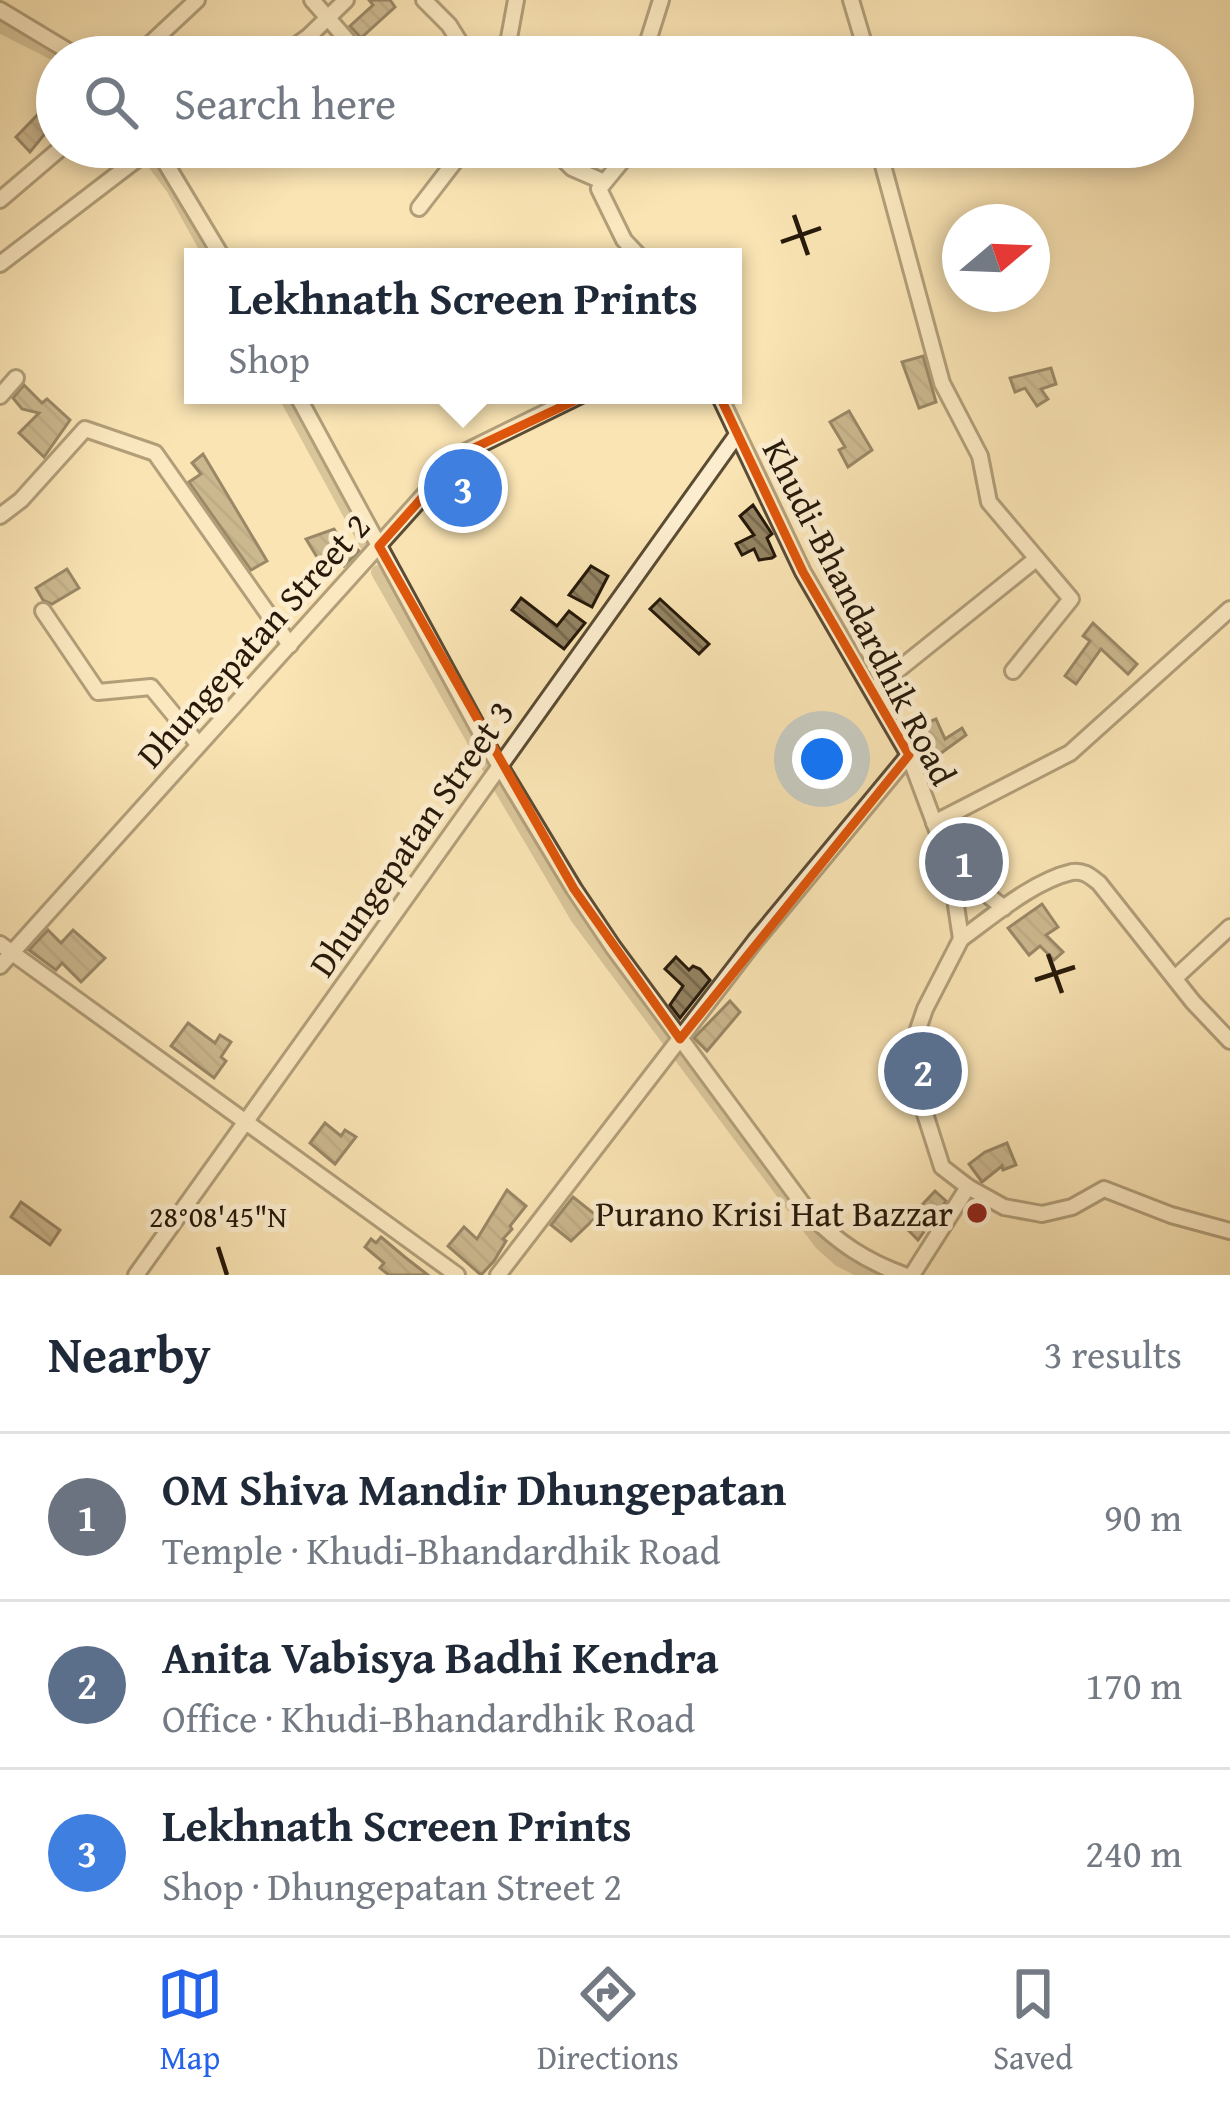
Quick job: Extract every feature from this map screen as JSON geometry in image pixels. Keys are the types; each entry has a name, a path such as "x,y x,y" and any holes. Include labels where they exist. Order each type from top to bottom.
{"street":[{"path":"158,36 196,0"},
{"path":"312,0 345,36"},
{"path":"306,36 346,0"},
{"path":"424,0 456,36"},
{"path":"509,36 516,0"},
{"path":"650,36 661,0"},
{"path":"850,0 861,36"},
{"path":"0,10 43,36"},
{"path":"0,200 37,168"},
{"path":"0,264 126,168"},
{"path":"167,168 216,248"},
{"path":"419,208 450,168"},
{"path":"572,168 602,182"},
{"path":"616,168 599,189 603,205 632,248"},
{"path":"884,168 942,383 980,456 989,502 1071,599 1013,671"},
{"path":"0,396 16,378"},
{"path":"302,404 501,767 574,889 676,1045 810,1214 836,1241 874,1264 908,1275 968,1187"},
{"name":"Dhungepatan Street 2","path":"0,966 5,948 290,645 460,454 559,404"},
{"name":"Khudi-Bhandardhik Road","path":"723,404 803,572 909,754 950,865 961,939"},
{"path":"0,516 21,500 85,429 155,453 290,645"},
{"name":"Dhungepatan Street 3","path":"136,1275 736,436"},
{"path":"873,690 1036,560"},
{"path":"934,824 1070,753 1230,609"},
{"path":"43,611 98,692 151,687 198,744"},
{"path":"498,1275 909,754"},
{"path":"950,865 1004,908"},
{"path":"1230,1041 1099,883 1085,872 1073,872 1004,908 961,939 925,1009 912,1047 911,1070 942,1167 1004,1207 1042,1214 1072,1208 1104,1189 1230,1231"},
{"path":"1175,979 1230,927"},
{"path":"5,948 457,1275"}],"highlighted area":[{"path":"695,344 803,572 909,755 680,1039 574,889 379,546 461,454"}],"building":[{"path":"369,0 390,0 395,7 359,36 350,26 373,5"},
{"path":"36,116 36,145 30,152 16,137"},
{"path":"923,356 936,402 919,408 902,362"},
{"path":"1051,368 1056,384 1041,389 1048,399 1037,406 1025,388 1015,392 1010,378"},
{"path":"24,385 70,420 44,457 19,433 39,413 22,409 13,398"},
{"path":"849,411 872,450 848,467 839,450 845,447 830,422"},
{"path":"203,454 267,561 251,570 189,482 201,474 192,463"},
{"path":"472,482 485,501 455,529 435,500 449,484 457,492"},
{"path":"753,505 772,534 767,538 772,558 759,560 754,549 742,555 736,544 754,535 740,516"},
{"path":"334,529 345,547 350,542 359,551 344,566 333,554 320,562 306,539"},
{"path":"591,566 608,576 592,607 569,595"},
{"path":"67,569 79,588 52,604 43,600 36,588"},
{"path":"521,598 557,626 569,611 585,623 564,649 512,610"},
{"path":"660,599 709,644 699,654 650,609"},
{"path":"1093,623 1137,664 1128,674 1101,649 1076,684 1065,676 1090,641 1083,636"},
{"path":"936,719 945,739 962,728 966,735 926,764 920,752 929,745 917,727"},
{"path":"1042,904 1058,927 1046,935 1063,952 1054,960 1040,946 1029,955 1008,928"},
{"path":"48,930 61,943 73,930 105,958 81,982 62,963 56,970 29,950"},
{"path":"676,957 710,980 680,1018 670,1005 683,986 665,969"},
{"path":"730,1001 740,1012 707,1051 694,1038"},
{"path":"188,1023 215,1043 220,1035 231,1042 214,1078 171,1046"},
{"path":"325,1123 341,1136 345,1130 356,1137 335,1164 310,1143"},
{"path":"1007,1143 1016,1165 1003,1170 1002,1166 982,1182 969,1164"},
{"path":"507,1190 526,1206 481,1275 448,1246 464,1227 477,1239"},
{"path":"935,1191 946,1201 918,1240 903,1225"},
{"path":"573,1197 597,1216 571,1241 551,1225"},
{"path":"21,1202 60,1230 50,1245 11,1217"},
{"path":"381,1237 428,1275 389,1275 380,1268 384,1263 365,1247 371,1239 376,1243"}],"waterway":[{"path":"0,26 36,44"},
{"path":"158,168 206,248"},
{"path":"290,404 369,549"},
{"path":"378,572 490,769"},
{"path":"496,780 577,917 821,1243 840,1260 870,1275"}],"place":[{"name":"Lekhnath Screen Prints","path":"463,488"},
{"name":"OM Shiva Mandir Dhungepatan","path":"964,862"},
{"name":"Anita Vabisya Badhi Kendra","path":"923,1071"},
{"name":"Purano Krisi Hat Bazzar","path":"977,1213"}]}
